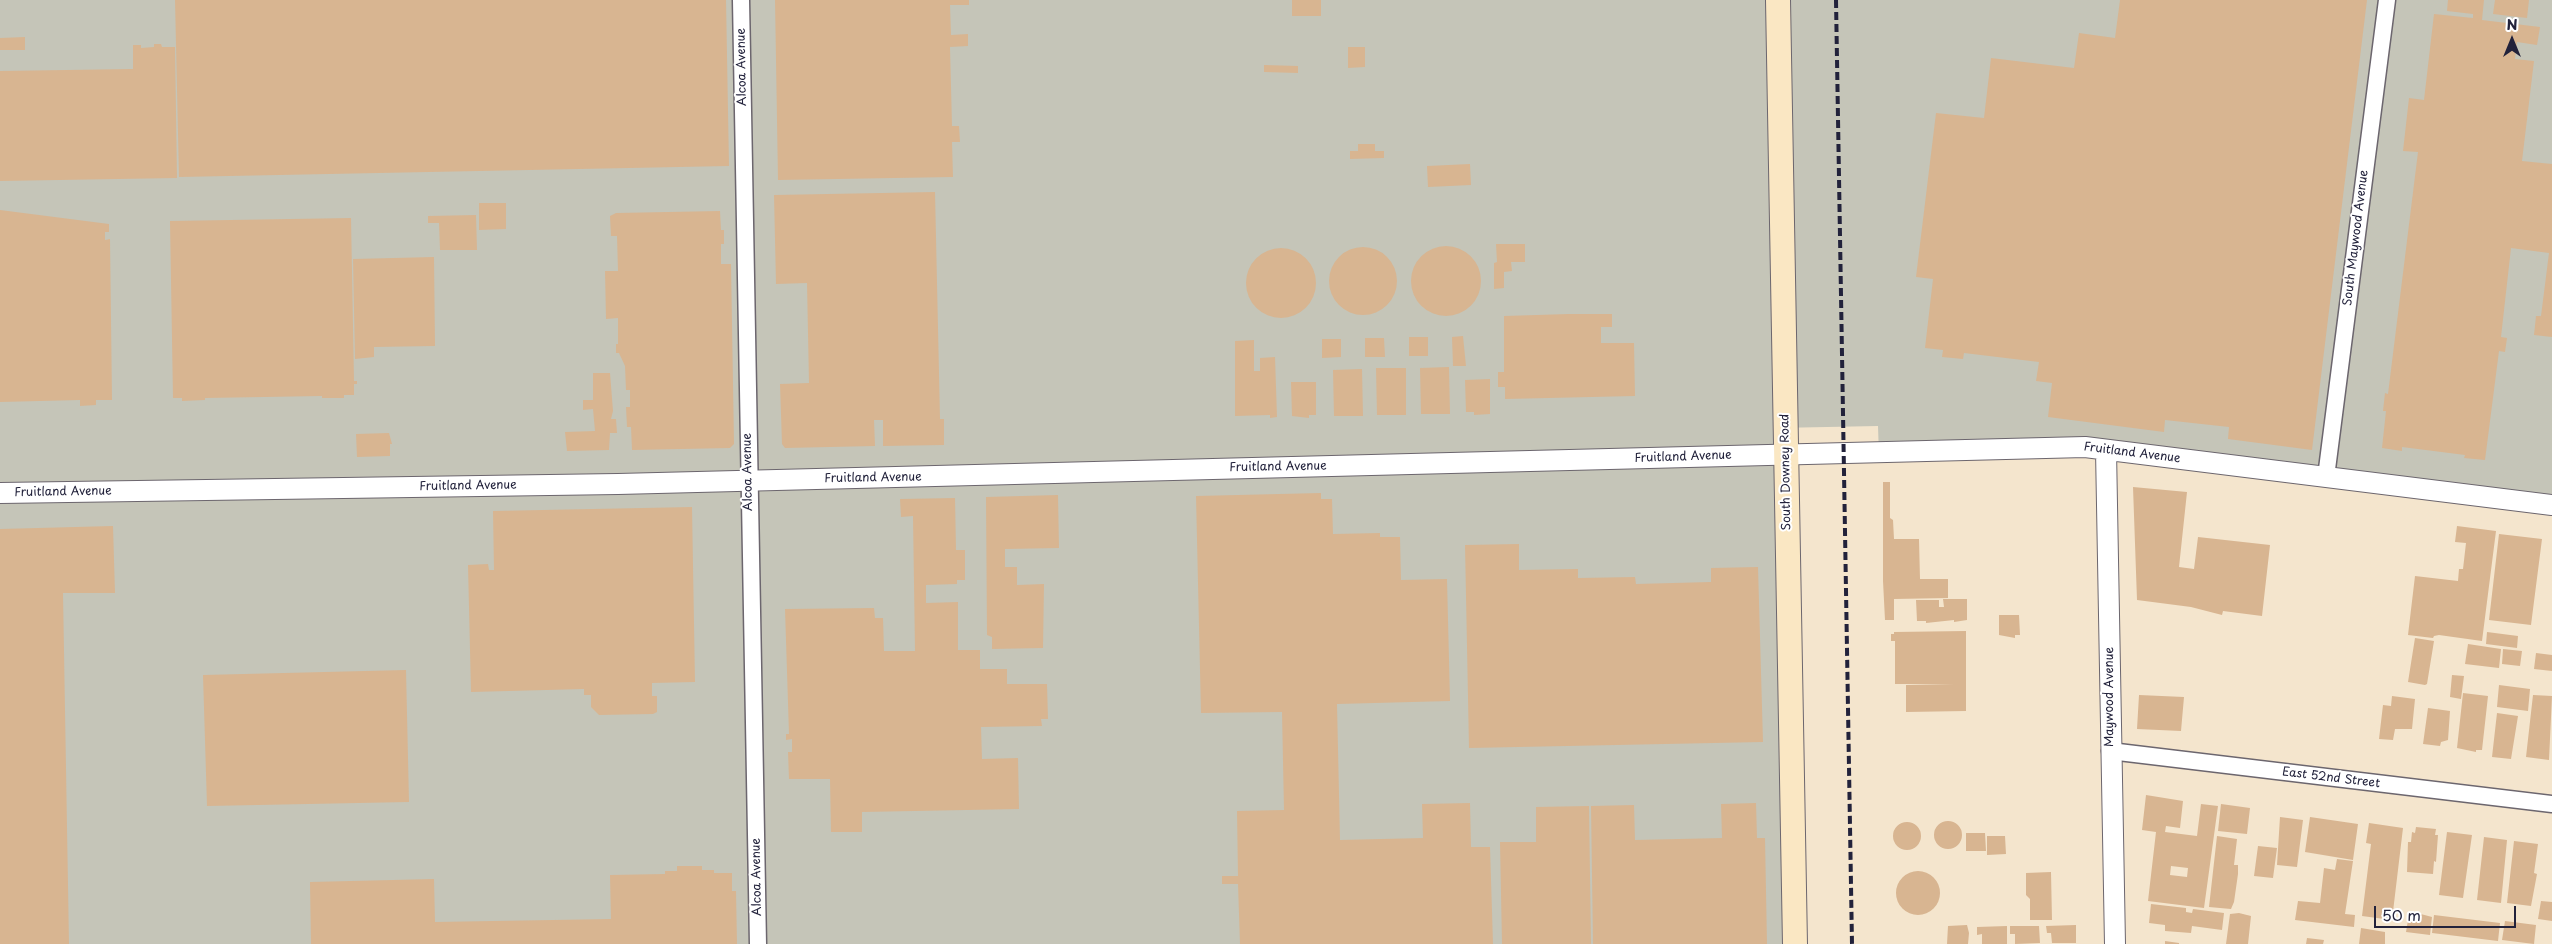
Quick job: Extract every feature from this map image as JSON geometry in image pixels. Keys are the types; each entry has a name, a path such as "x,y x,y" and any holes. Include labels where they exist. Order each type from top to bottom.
{"main road":[{"name":"South Downey Road","path":"1778,0 1795,944"}],"street":[{"name":"Alcoa Avenue","path":"741,0 748,480 758,944"},
{"name":"South Maywood Avenue","path":"2326,477 2387,0"},
{"name":"Fruitland Avenue","path":"0,493 748,480 2085,447 2552,505"},
{"name":"Maywood Avenue","path":"2106,450 2115,944"},
{"name":"East 52nd Street","path":"2110,751 2552,804"}],"shaded area":[{"path":"0,0 2552,0 2552,510 2122,453 1879,456 1878,426 1776,428 1785,944 0,944"}],"building":[{"path":"175,0 726,0 729,166 179,177"},
{"path":"775,0 969,0 969,5 950,5 951,35 968,34 968,46 950,47 952,126 959,126 960,142 952,142 953,177 778,180"},
{"path":"1292,0 1321,0 1321,16 1292,16"},
{"path":"2120,0 2367,0 2312,450 2228,439 2229,427 2165,420 2164,432 2048,417 2052,383 2036,381 2039,362 1964,353 1963,359 1942,357 1943,350 1925,348 1933,279 1916,277 1936,113 1984,118 1991,58 2074,68 2079,33 2115,38"},
{"path":"2448,0 2484,0 2482,20 2540,27 2537,45 2517,42 2515,59 2534,61 2522,161 2552,164 2552,337 2534,335 2536,316 2541,316 2549,253 2511,248 2501,337 2507,338 2505,352 2499,351 2485,460 2464,458 2465,455 2402,447 2402,451 2382,448 2386,411 2383,411 2385,393 2388,394 2418,152 2403,151 2409,98 2424,100 2434,14 2473,18 2473,14 2447,11"},
{"path":"2495,0 2529,0 2527,18 2493,14"},
{"path":"25,37 25,50 0,50 0,38"},
{"path":"154,44 161,44 162,47 175,47 177,178 0,181 0,71 133,69 133,45 141,45 141,48 154,47"},
{"path":"1348,47 1365,47 1365,67 1348,68"},
{"path":"1264,65 1298,66 1298,73 1264,72"},
{"path":"1358,144 1375,144 1375,151 1384,151 1384,158 1350,159 1350,151 1358,151"},
{"path":"1470,164 1471,185 1428,187 1427,166"},
{"path":"935,192 940,419 944,419 944,445 883,446 883,420 874,420 875,446 785,448 782,444 780,384 809,383 807,283 776,284 774,195"},
{"path":"479,203 506,203 506,229 479,230"},
{"path":"0,210 109,224 109,232 105,232 105,240 110,239 112,400 96,400 96,405 80,406 80,400 0,402"},
{"path":"720,211 721,230 724,230 724,244 721,244 721,264 731,264 734,444 730,448 632,450 631,427 627,427 626,407 630,407 630,390 626,390 625,366 619,353 616,353 618,318 606,319 605,271 618,271 617,236 611,236 610,216 616,213"},
{"path":"476,215 477,250 440,250 439,223 428,223 428,216"},
{"path":"351,218 354,381 357,381 357,384 354,384 354,395 344,395 344,398 322,398 322,396 205,398 205,400 182,401 182,398 173,398 170,221"},
{"path":"1496,244 1525,244 1525,262 1511,262 1512,271 1504,272 1504,288 1494,289 1494,263 1497,262"},
{"path":"1446,246 1459,249 1471,256 1478,268 1481,281 1478,294 1471,306 1459,313 1446,316 1433,313 1421,306 1414,294 1411,281 1414,268 1421,256 1433,249"},
{"path":"1363,247 1376,250 1387,257 1394,268 1397,281 1394,294 1387,305 1376,312 1363,315 1350,312 1339,305 1332,294 1329,281 1332,268 1339,257 1350,250"},
{"path":"1274,248 1288,248 1301,254 1310,263 1316,276 1314,296 1306,308 1288,318 1274,318 1261,312 1252,303 1246,290 1246,276 1252,263 1261,254"},
{"path":"434,257 435,346 374,347 374,357 355,359 353,259"},
{"path":"1612,314 1612,327 1601,327 1601,343 1634,343 1635,396 1505,399 1505,387 1498,387 1498,372 1504,372 1504,316"},
{"path":"1463,336 1466,366 1453,366 1452,337"},
{"path":"1409,337 1428,337 1428,356 1409,356"},
{"path":"1365,338 1384,338 1385,357 1365,357"},
{"path":"1322,339 1341,339 1341,357 1322,358"},
{"path":"1254,340 1254,371 1260,371 1260,358 1275,357 1277,417 1270,418 1270,415 1235,416 1235,341"},
{"path":"1449,367 1450,414 1421,414 1420,368"},
{"path":"1376,368 1406,368 1406,415 1377,415"},
{"path":"1362,369 1363,416 1334,416 1333,370"},
{"path":"593,373 610,373 613,411 611,419 616,419 617,433 610,433 609,450 567,451 565,432 595,431 593,409 583,410 583,400 593,400"},
{"path":"1490,379 1490,414 1474,415 1474,412 1466,412 1465,380"},
{"path":"1291,382 1316,382 1316,415 1309,415 1309,418 1292,416"},
{"path":"389,433 392,444 390,444 390,456 357,457 356,434"},
{"path":"1883,482 1890,482 1890,518 1893,520 1894,539 1919,539 1920,579 1948,579 1948,598 1894,599 1894,620 1885,620"},
{"path":"2133,487 2187,492 2179,567 2194,569 2198,537 2270,545 2262,616 2223,611 2222,615 2191,607 2137,600"},
{"path":"1321,493 1321,499 1332,499 1333,534 1380,533 1380,537 1400,537 1401,580 1447,579 1450,701 1337,704 1340,840 1423,838 1422,804 1470,803 1471,847 1490,847 1493,944 1240,944 1238,884 1222,884 1222,876 1238,876 1237,811 1284,810 1282,712 1201,713 1196,496"},
{"path":"1058,495 1059,548 1005,549 1005,567 1017,567 1017,585 1044,584 1043,648 992,649 992,637 987,635 986,497"},
{"path":"955,498 956,550 965,550 965,580 957,580 957,584 926,585 926,603 958,602 958,650 980,650 980,669 1007,669 1007,684 1047,684 1048,719 1041,719 1042,726 981,727 982,759 1018,758 1019,809 862,812 862,832 831,832 830,779 789,779 788,752 792,752 792,739 786,740 786,734 789,734 785,609 874,608 875,618 883,618 884,651 915,651 913,516 901,517 900,499"},
{"path":"692,507 695,682 652,683 652,696 657,696 657,712 653,714 599,715 591,707 591,695 584,695 584,689 471,692 468,565 488,564 489,570 494,570 493,511"},
{"path":"113,526 115,593 63,593 69,944 0,944 0,529"},
{"path":"2457,526 2496,531 2482,641 2439,635 2433,638 2408,635 2415,576 2458,581 2459,569 2463,569 2466,543 2455,542"},
{"path":"2499,534 2542,539 2531,625 2489,620"},
{"path":"1519,544 1519,570 1578,569 1578,578 1635,577 1636,584 1711,582 1711,568 1758,567 1763,742 1469,748 1465,545"},
{"path":"1943,599 1967,599 1967,620 1926,623 1926,621 1917,621 1916,600 1939,600 1939,607 1944,607"},
{"path":"1999,615 2019,615 2020,635 2015,635 2015,638 1999,635"},
{"path":"1966,631 1966,711 1906,712 1906,685 1954,684 1895,684 1895,641 1891,641 1891,634 1894,634 1894,632"},
{"path":"2487,632 2518,636 2517,648 2486,644"},
{"path":"2415,638 2434,641 2427,684 2425,685 2408,682"},
{"path":"2468,644 2501,649 2499,668 2465,664"},
{"path":"2503,649 2522,651 2520,666 2502,664"},
{"path":"2536,653 2552,655 2552,671 2534,669"},
{"path":"406,670 409,802 207,806 203,675"},
{"path":"2452,675 2464,676 2461,699 2450,697"},
{"path":"2499,685 2530,689 2528,711 2497,707"},
{"path":"2463,693 2488,696 2482,750 2476,750 2476,752 2457,748"},
{"path":"2139,695 2184,697 2181,731 2137,729"},
{"path":"2533,695 2552,696 2549,760 2526,757"},
{"path":"2392,696 2415,699 2412,729 2395,729 2393,740 2379,739 2383,705 2391,706"},
{"path":"2428,708 2450,711 2448,740 2441,742 2440,746 2423,744"},
{"path":"2497,713 2518,716 2511,759 2492,757"},
{"path":"2146,795 2183,801 2180,828 2166,826 2165,832 2197,836 2201,804 2218,806 2204,908 2148,901 2156,832 2142,830","holes":["2171,866 2188,868 2187,877 2170,875"]},
{"path":"1756,803 1757,838 1765,838 1767,944 1593,944 1591,806 1634,805 1635,840 1722,838 1721,804"},
{"path":"2221,804 2250,808 2247,834 2218,831"},
{"path":"1589,806 1591,944 1502,944 1500,842 1536,842 1536,807"},
{"path":"2280,817 2303,820 2297,867 2277,865"},
{"path":"2310,817 2358,824 2353,860 2305,852"},
{"path":"1948,821 1958,825 1962,835 1958,845 1948,849 1938,845 1934,835 1938,825"},
{"path":"1907,822 1917,826 1921,836 1917,846 1907,850 1897,846 1893,836 1897,826"},
{"path":"2369,823 2403,828 2392,920 2362,916 2371,844 2366,843"},
{"path":"2416,827 2436,829 2435,835 2438,835 2433,874 2407,872 2408,842 2411,842 2412,832 2415,833"},
{"path":"2447,832 2472,835 2463,898 2439,895"},
{"path":"1966,833 1985,833 1986,851 1966,851"},
{"path":"1987,836 2005,836 2006,854 1987,855"},
{"path":"2217,836 2237,839 2234,865 2238,865 2238,874 2234,902 2231,909 2209,907"},
{"path":"2484,837 2507,840 2501,903 2477,900"},
{"path":"2514,841 2538,844 2534,873 2537,874 2531,906 2507,903"},
{"path":"2258,846 2277,848 2273,878 2254,876"},
{"path":"2337,859 2353,861 2345,914 2355,915 2354,927 2295,920 2298,901 2320,903 2324,868 2335,870"},
{"path":"677,866 702,866 702,870 714,870 714,873 732,873 732,891 736,891 737,944 311,944 310,882 434,879 435,922 611,919 610,875 665,874 665,871 677,871"},
{"path":"1922,871 1934,877 1939,884 1939,902 1934,909 1927,914 1914,915 1906,912 1899,905 1896,889 1899,881 1906,874"},
{"path":"2051,872 2052,920 2030,920 2030,899 2026,895 2026,873"},
{"path":"2541,901 2552,902 2552,921 2538,919"},
{"path":"2151,904 2186,908 2186,912 2192,913 2193,909 2224,913 2222,930 2192,926 2191,933 2165,931 2165,925 2149,923"},
{"path":"2239,913 2251,916 2248,944 2226,944 2230,914"},
{"path":"2417,913 2432,917 2430,935 2406,932 2409,914 2417,915"},
{"path":"2434,915 2500,923 2498,941 2432,933"},
{"path":"2505,921 2536,925 2534,944 2502,940"},
{"path":"1967,925 1969,933 1968,944 1947,944 1948,926"},
{"path":"2076,925 2076,943 2052,943 2051,933 2047,933 2046,926"},
{"path":"2007,926 2007,944 1982,944 1982,934 1977,935 1977,927"},
{"path":"2010,926 2039,926 2040,943 2015,944 2015,934 2010,934"},
{"path":"2361,928 2385,932 2385,944 2359,944"},
{"path":"2307,938 2324,940 2323,944 2306,944"},
{"path":"2165,941 2179,943 2179,944 2165,944"}],"railway":[{"path":"1836,0 1852,944"}]}
